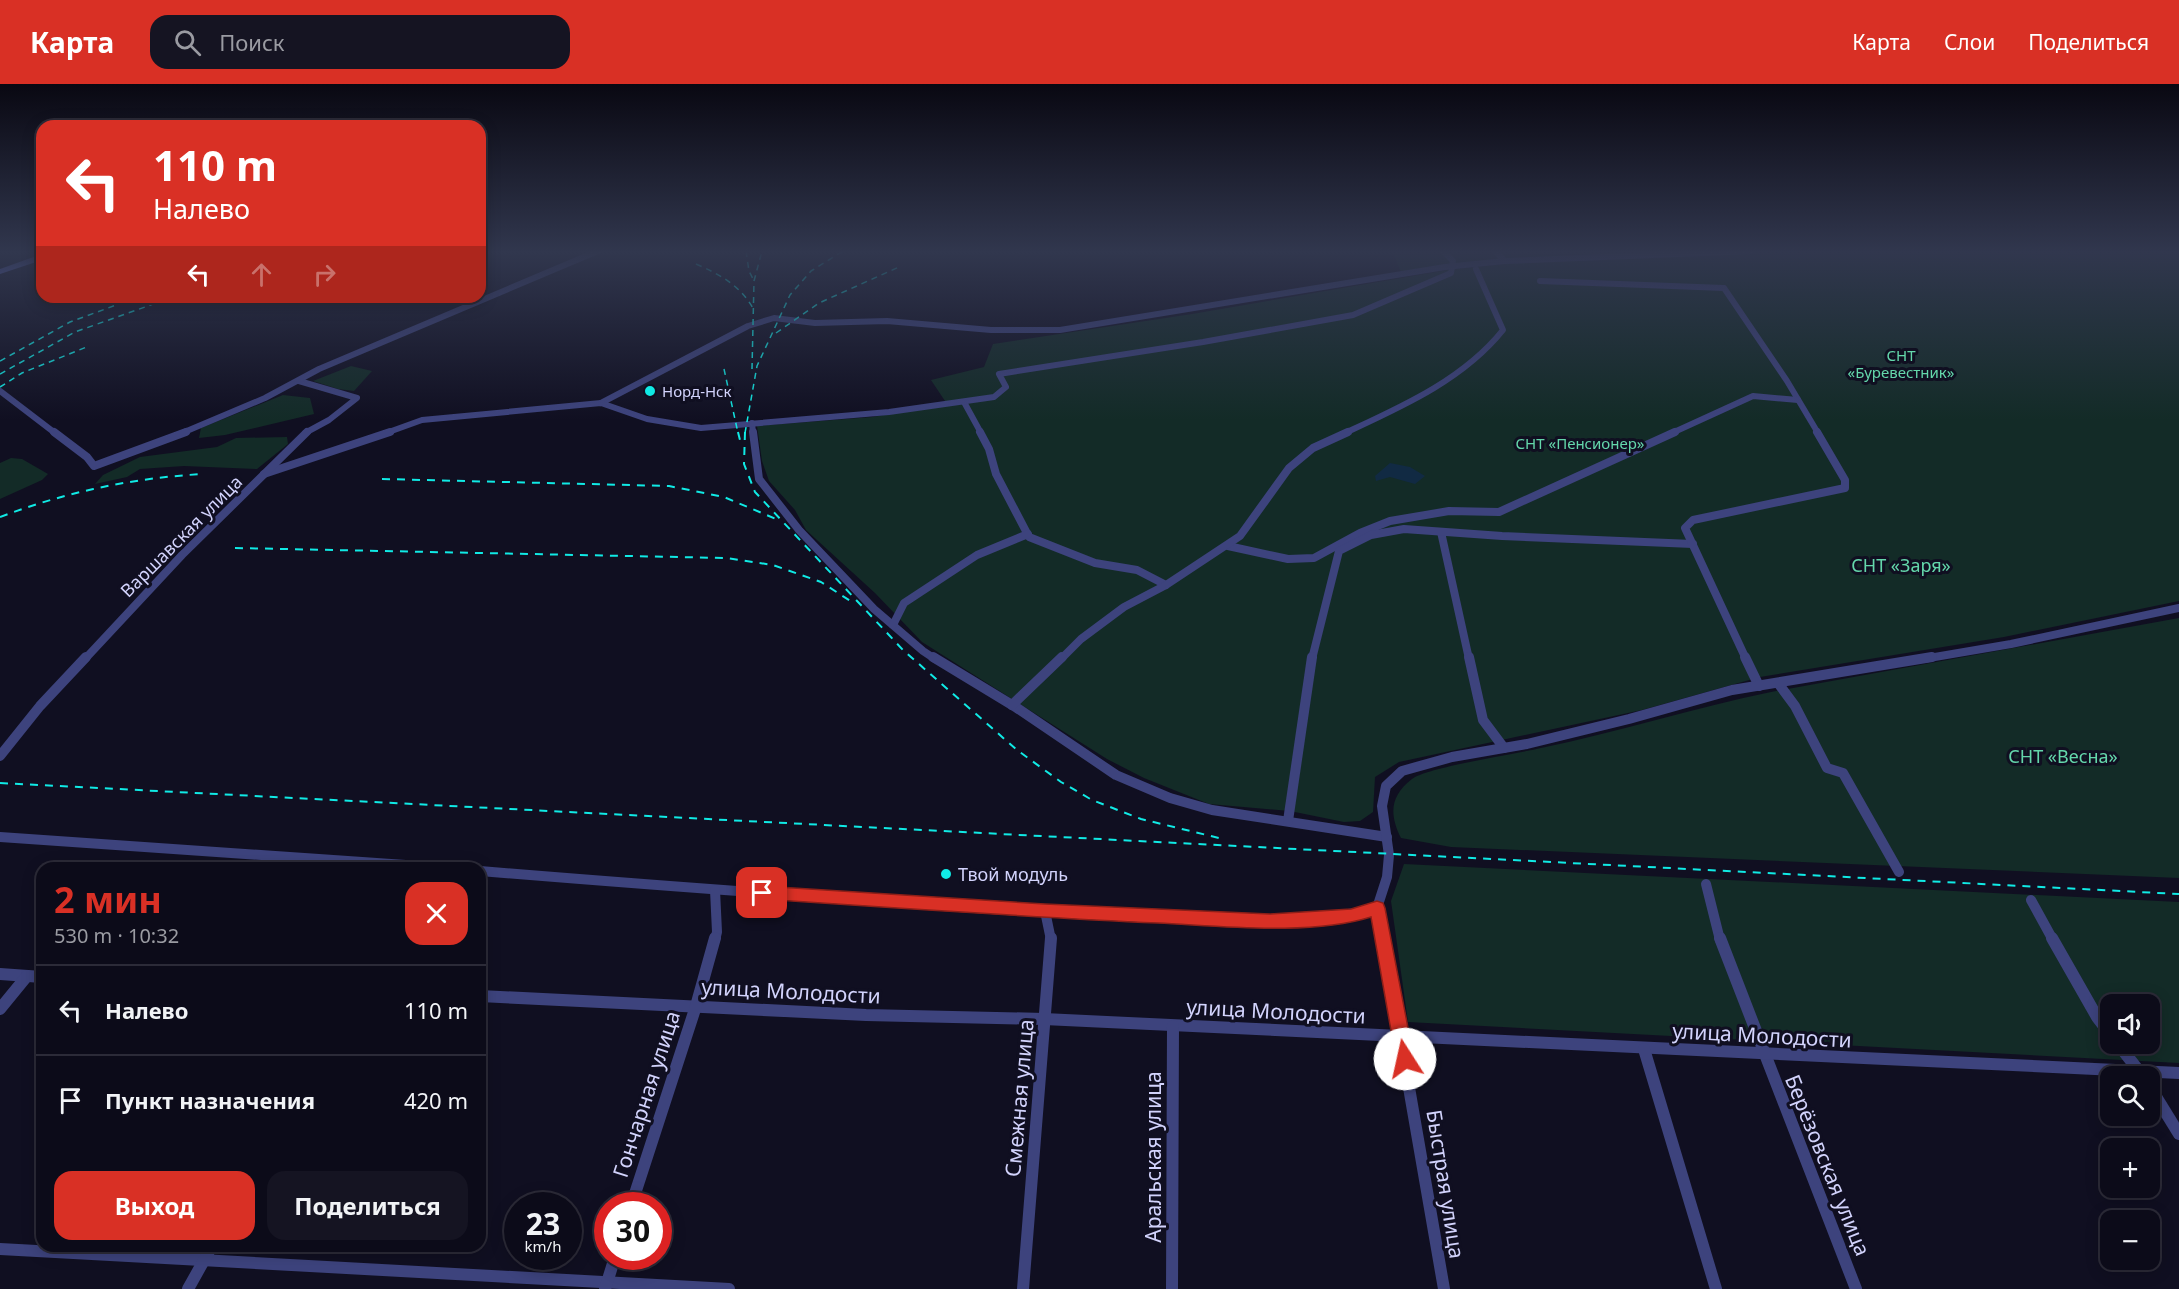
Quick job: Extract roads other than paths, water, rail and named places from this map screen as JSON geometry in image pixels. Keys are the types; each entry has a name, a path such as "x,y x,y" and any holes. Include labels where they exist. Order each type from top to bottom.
{"street":[{"path":"0,391 87,457 94,466 161,441 283,390 319,369 466,307"},
{"path":"264,474 343,449 422,420 601,403 748,326 774,318 815,323 887,321 991,330 1060,330 1193,307"},
{"path":"601,403 647,419 701,428 889,412 994,397 1006,387 999,374 1203,342 1353,315 1372,307"},
{"path":"1012,705 1082,639 1124,607 1166,585 1240,536 1300,457 1313,448 1413,399 1465,367 1496,342 1503,330 1493,307"},
{"path":"1737,307 1798,400 1845,480 1845,488 1693,520 1685,528 1759,686"},
{"name":"Варшавская улица","path":"0,756 40,706 182,555 303,434 329,420 357,398 299,381"},
{"path":"1228,546 1288,559 1314,558 1360,533 1390,521 1449,511 1499,513 1753,396 1798,400"},
{"path":"964,402 989,448 996,474 1029,537 1095,563 1137,570 1166,585"},
{"path":"752,423 759,479 799,530 874,609 923,651 1012,705 1116,775 1170,798 1212,810 1387,837"},
{"path":"1288,821 1313,650 1339,551 1371,535 1404,529 1693,544"},
{"path":"1442,532 1483,720 1504,748"},
{"path":"893,625 904,603 977,555 1028,534"},
{"path":"486,871 715,890 1045,911 1270,921 1351,916 1377,908 1387,876 1387,837 1382,806 1386,786 1402,771 1452,757 1504,748 1629,719 1732,690 2011,644 2179,608"},
{"path":"1779,683 1795,706 1827,768 1843,773 1899,872"},
{"path":"0,837 339,862"},
{"name":"Берёзовская улица","path":"1706,884 1720,939 1856,1289"},
{"name":"Гончарная улица","path":"636,1192 696,1006 717,932 715,890"},
{"path":"2031,900 2100,1021"},
{"name":"Быстрая улица","path":"1377,908 1444,1289"},
{"name":"Смежная улица","path":"1023,1289 1051,934 1045,911"},
{"path":"0,975 36,977"},
{"path":"0,1009 27,976"},
{"name":"улица Молодости","path":"486,996 866,1015 1044,1019 2100,1072"},
{"name":"Аральская улица","path":"1172,1289 1173,1026"},
{"path":"1644,1049 1716,1289"},
{"path":"2126,1054 2136,1066"},
{"name":"улица Молодости","path":"2160,1074 2179,1073"},
{"path":"2160,1103 2179,1134"},
{"path":"0,1249 36,1251"},
{"path":"47,1252 606,1285 729,1289"},
{"path":"188,1289 209,1252"},
{"path":"606,1285 611,1270"}],"water":[{"path":"1390,463 1410,467 1425,476 1415,484 1390,477 1376,481 1375,476"}],"railway":[{"path":"0,361 70,322 110,307"},
{"path":"0,374 75,332 144,307"},
{"path":"745,433 757,366 784,307"},
{"path":"776,333 813,307"},
{"path":"752,369 753,309"},
{"path":"0,387 22,373 89,346"},
{"path":"724,369 738,433"},
{"path":"738,432 740,440"},
{"path":"745,432 744,464 755,492 903,650 1017,750 1061,782 1092,800 1141,819 1219,838"},
{"path":"0,517 75,493 151,479 203,474"},
{"path":"382,479 669,486 724,497 776,519"},
{"path":"235,548 726,558 773,565 821,582 852,602"},
{"path":"0,783 2179,894"}],"place":[{"name":"Норд-Нск","path":"650,391"},
{"name":"Твой модуль","path":"946,874"}],"park label":[{"name":"СНТ «Буревестник»","path":"1901,364"},
{"name":"СНТ «Пенсионер»","path":"1580,443"},
{"name":"СНТ «Заря»","path":"1901,565"},
{"name":"СНТ «Весна»","path":"2063,756"}]}
